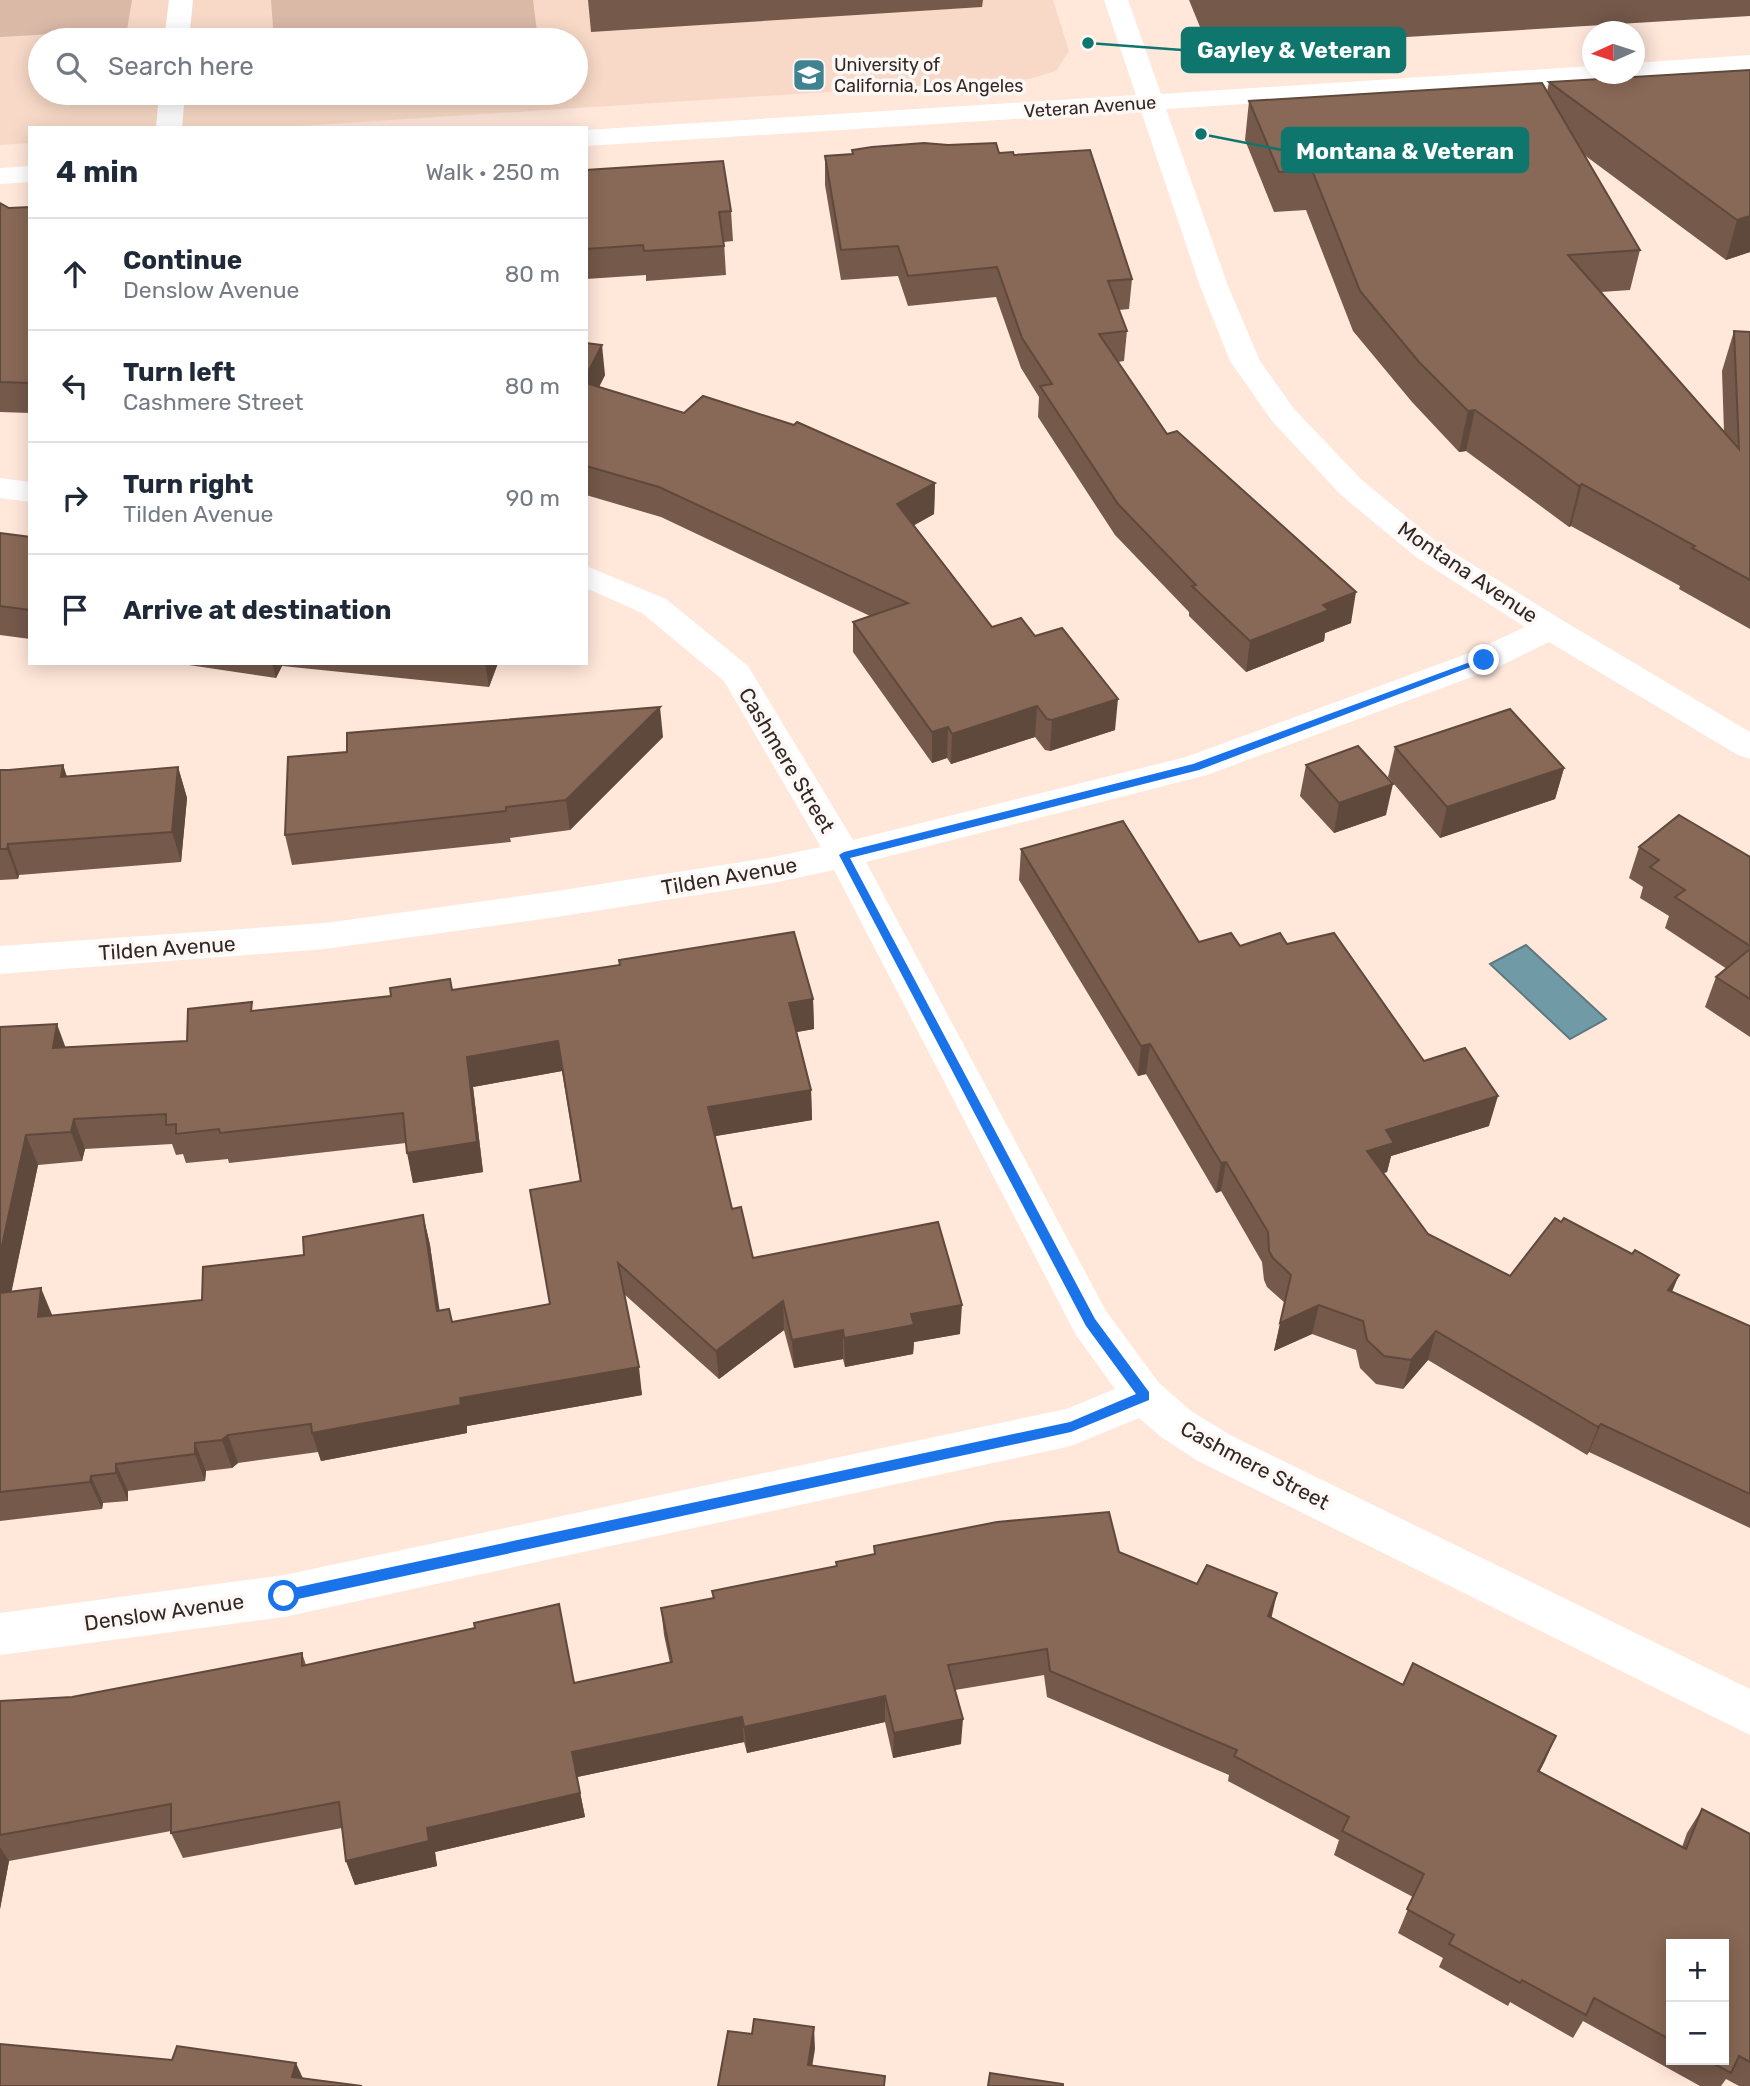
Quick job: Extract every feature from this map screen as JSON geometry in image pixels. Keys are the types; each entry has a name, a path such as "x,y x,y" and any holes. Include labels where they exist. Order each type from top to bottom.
{"street":[{"path":"178,28 181,0"},
{"name":"Montana Avenue","path":"1116,0 1214,286 1245,361 1283,415 1352,488 1427,550 1550,628 1750,747"},
{"path":"1645,70 1750,64"},
{"name":"Veteran Avenue","path":"588,138 1582,75"},
{"path":"169,126 171,105"},
{"path":"0,176 28,174"},
{"path":"0,488 28,492"},
{"name":"Cashmere Street","path":"588,577 654,606 736,674 844,855 1091,1323 1144,1396 1176,1424 1214,1448 1750,1713"},
{"name":"Tilden Avenue","path":"0,960 325,936 550,905 773,870 844,855 1195,767 1484,660 1550,628"},
{"name":"Denslow Avenue","path":"0,1634 284,1596 1071,1427 1144,1396"}],"shaded area":[{"name":"University of California, Los Angeles","path":"0,0 1053,0 1069,51 1056,71 1029,79 298,126 28,126 28,143 0,145"},
{"path":"0,0 132,0 127,28 28,28 28,35 0,37"},
{"path":"271,0 533,0 536,28 273,28"}],"water":[{"path":"1526,945 1606,1019 1570,1039 1490,964"}],"building":[{"path":"1750,70 1750,216 1737,220 1549,82 1582,80 1582,84 1645,84 1645,76"},
{"path":"1542,83 1640,250 1568,255 1739,449 1734,331 1750,332 1750,580 1692,548 1695,546 1582,484 1579,486 1475,410 1468,411 1419,362 1360,291 1312,170 1279,172 1249,101"},
{"path":"924,143 996,143 999,153 1013,152 1014,155 1090,150 1132,279 1108,281 1127,331 1099,334 1167,434 1177,431 1356,592 1323,605 1329,610 1250,641 1192,586 1196,585 1118,504 1040,386 1052,384 1022,338 997,267 908,276 898,246 841,250 825,156 853,154 852,150 872,147"},
{"path":"723,161 731,211 719,212 724,246 644,251 643,245 588,249 588,170"},
{"path":"0,203 9,208 28,207 28,383 0,382"},
{"path":"588,343 602,345 588,372"},
{"path":"588,384 684,413 703,396 794,425 797,422 935,483 897,504 992,627 1021,618 1035,636 1062,628 1118,699 1052,720 1047,719 1037,706 952,734 948,727 932,732 853,622 908,603 659,487 588,467"},
{"path":"0,533 28,537 28,610 0,606"},
{"path":"660,707 566,800 506,807 506,811 285,835 288,757 347,752 347,733"},
{"path":"1510,709 1564,768 1447,807 1395,747"},
{"path":"1358,746 1393,784 1339,803 1306,765"},
{"path":"63,765 61,777 178,767 172,832 8,844 7,849 0,849 0,770"},
{"path":"1679,815 1750,857 1750,946 1675,897 1685,890 1650,867 1659,860 1639,847"},
{"path":"1123,821 1199,942 1231,933 1240,946 1280,933 1287,944 1334,933 1424,1061 1465,1048 1498,1096 1386,1130 1394,1143 1367,1151 1428,1234 1510,1276 1555,1218 1561,1222 1564,1218 1632,1254 1635,1250 1679,1275 1668,1290 1750,1326 1750,1494 1601,1424 1598,1427 1436,1331 1411,1360 1384,1356 1367,1340 1363,1321 1319,1305 1280,1323 1291,1275 1269,1251 1268,1232 1226,1162 1221,1163 1150,1044 1141,1046 1021,849"},
{"path":"794,932 813,999 789,1003 811,1090 708,1107 732,1209 741,1207 753,1258 938,1222 962,1305 911,1314 914,1325 844,1338 843,1330 792,1340 783,1301 716,1351 618,1263 639,1367 460,1398 461,1405 312,1433 311,1424 228,1435 222,1440 195,1443 195,1454 116,1464 116,1473 91,1476 90,1482 0,1492 0,1293 41,1288 38,1317 202,1300 203,1267 304,1255 303,1237 423,1215 437,1311 449,1309 452,1322 550,1304 530,1190 581,1181 558,1041 467,1057 477,1142 407,1153 403,1113 220,1133 219,1129 176,1134 176,1124 166,1125 166,1114 74,1119 71,1132 26,1135 0,1255 0,1027 57,1024 53,1048 187,1041 188,1009 252,1002 251,1011 391,996 390,988 450,979 452,990 620,965 619,960"},
{"path":"1750,949 1750,999 1716,977"},
{"path":"1109,1512 1119,1552 1197,1584 1207,1565 1277,1593 1268,1616 1403,1685 1413,1663 1556,1736 1538,1771 1686,1849 1702,1809 1750,1834 1750,2062 1739,2056 1731,2073 1716,2065 1729,2065 1729,1939 1666,1939 1666,2037 1594,1998 1586,2015 1449,1944 1454,1935 1407,1909 1424,1874 1342,1831 1349,1817 1234,1756 1237,1750 1050,1671 1047,1649 948,1665 963,1719 894,1733 885,1696 744,1727 742,1717 572,1752 580,1793 427,1828 429,1841 346,1861 339,1802 171,1833 171,1804 0,1835 0,1701 72,1697 302,1653 302,1666 475,1628 474,1623 559,1604 574,1683 672,1662 661,1608 714,1598 712,1591 837,1566 836,1562 875,1554 874,1546 997,1522"},
{"path":"754,2019 814,2027 808,2065 885,2076 884,2086 718,2086 728,2031 752,2034"},
{"path":"0,2044 172,2060 177,2046 296,2063 292,2077 362,2086 0,2086"},
{"path":"990,2073 1063,2084 1063,2086 988,2086"}],"place":[{"name":"Gayley & Veteran","path":"1088,43"},
{"name":"University of California, Los Angeles","path":"809,75"},
{"name":"Montana & Veteran","path":"1201,134"}],"route":[{"path":"284,1596 1071,1427 1144,1396 1091,1323 844,855 1195,767 1484,660"}]}
